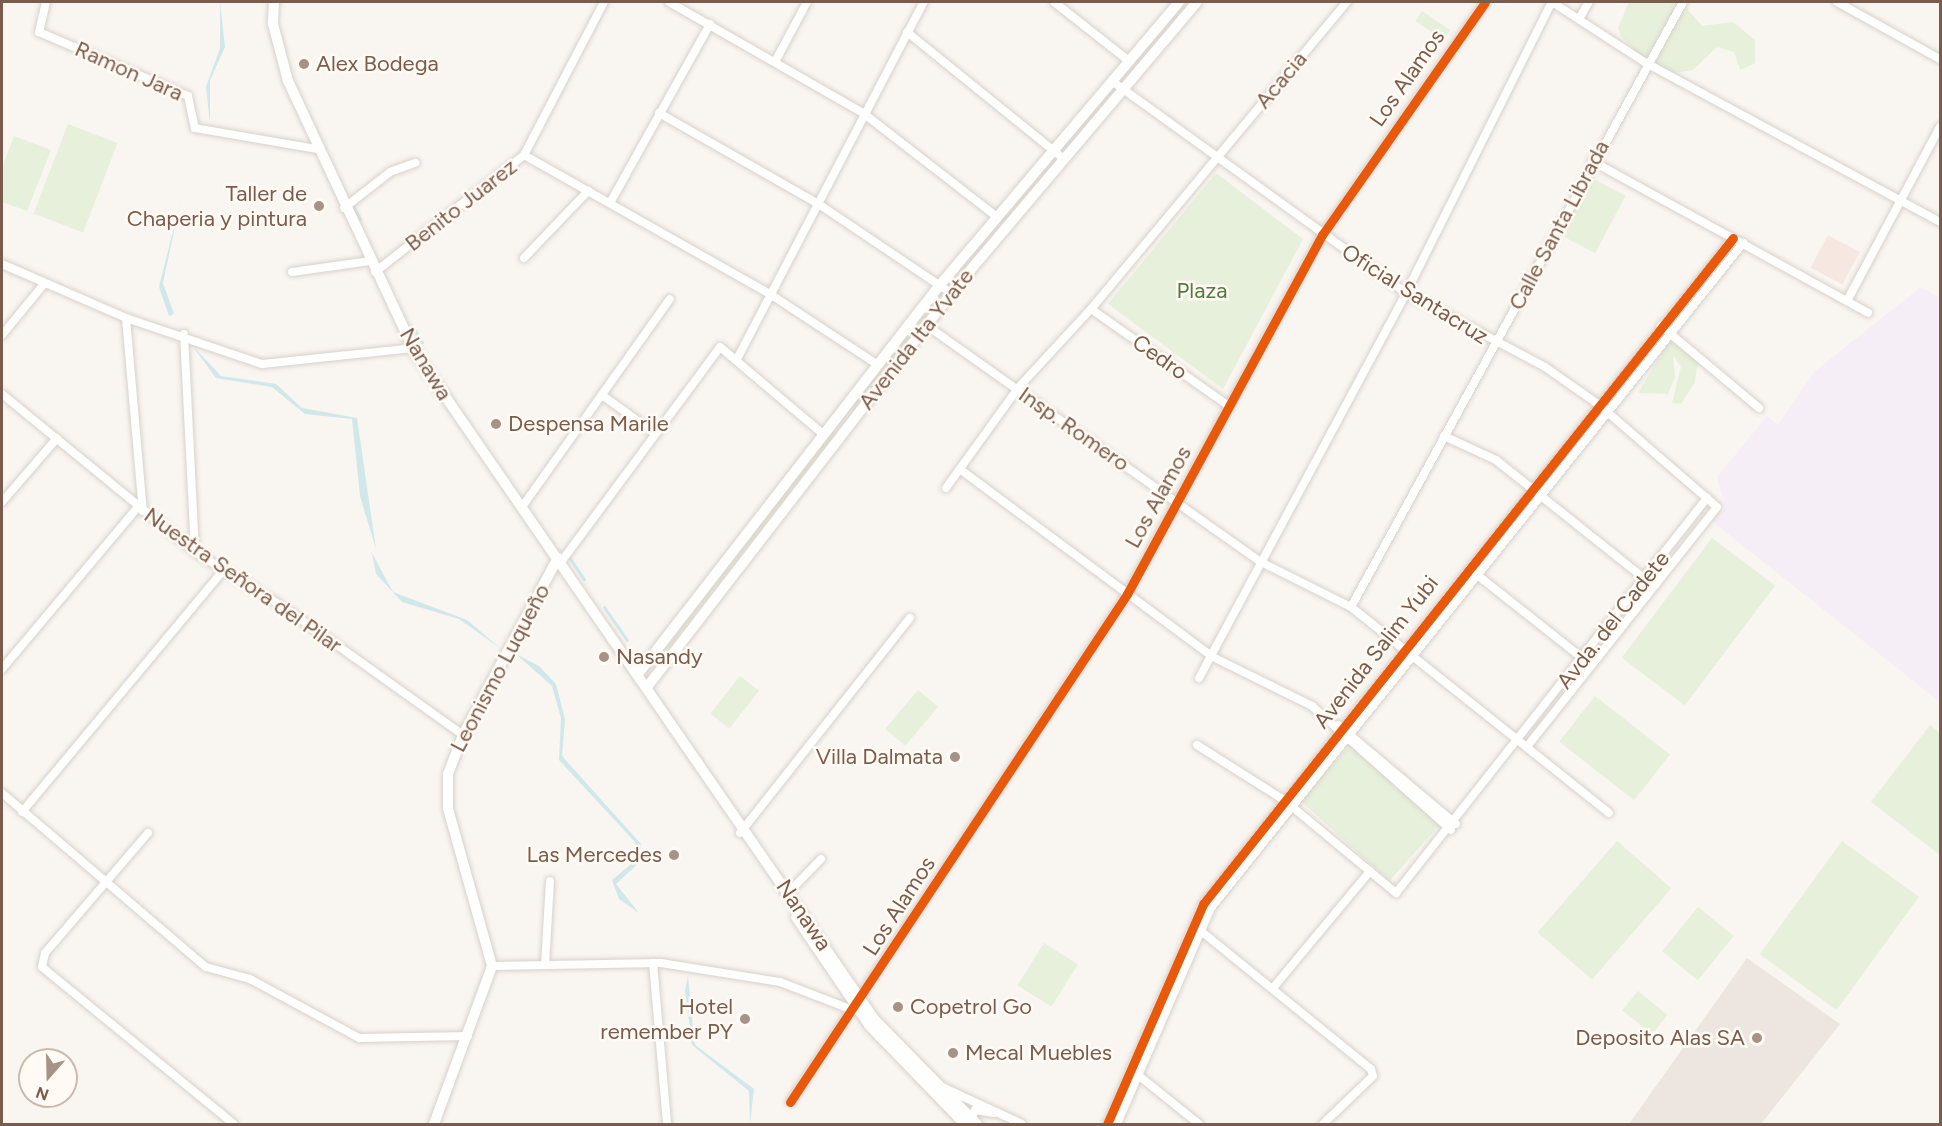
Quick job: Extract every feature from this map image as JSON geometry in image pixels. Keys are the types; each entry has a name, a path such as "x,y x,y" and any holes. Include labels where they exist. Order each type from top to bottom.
{"street":[{"name":"Ramon Jara","path":"46,2 39,32 188,96 195,128 316,150"},
{"name":"Nanawa","path":"274,2 276,38 316,150 413,348 639,674 858,1006 971,1123"},
{"name":"Benito Juarez","path":"375,272 524,155 603,2"},
{"path":"669,2 776,60 863,113 997,218"},
{"path":"776,60 807,2"},
{"path":"737,358 863,113 924,2"},
{"path":"1054,2 1129,62"},
{"name":"Avenida Ita Yvate","path":"639,674 940,285 1179,2"},
{"name":"Avenida Ita Yvate","path":"648,689 951,293 1197,2"},
{"name":"Acacia","path":"946,488 1018,388 1091,309 1347,2"},
{"name":"Los Alamos","path":"790,1102 858,1006 1127,594 1322,235 1485,2"},
{"path":"1199,678 1406,293 1552,2 1646,63 1941,222"},
{"path":"1579,19 1589,2"},
{"name":"Calle Santa Librada","path":"1351,608 1592,161 1646,63 1683,2"},
{"path":"1837,2 1941,59"},
{"path":"1169,14 1179,22"},
{"path":"610,203 710,24"},
{"path":"907,32 1064,159"},
{"name":"Oficial Santacruz","path":"1112,81 1216,159 1406,293 1494,344 1545,367 1599,404 1717,507 1654,587"},
{"path":"659,113 817,203 951,293"},
{"path":"1847,300 1941,127"},
{"path":"524,155 770,294 878,365"},
{"path":"1592,161 1868,313"},
{"path":"344,208 390,172 415,163"},
{"path":"524,258 588,191"},
{"name":"Avenida Salim Yubi","path":"1107,1125 1193,924 1284,800 1404,647 1733,238"},
{"name":"Avenida Salim Yubi","path":"1117,1125 1211,908 1743,243"},
{"path":"292,272 370,261"},
{"path":"2,264 126,318 184,334 271,366 413,348"},
{"path":"2,336 44,284"},
{"path":"522,507 670,299"},
{"name":"Cedro","path":"1091,309 1229,406"},
{"path":"2,669 140,509 126,318"},
{"name":"Insp. Romero","path":"926,325 1261,562 1351,608 1404,647 1609,813"},
{"path":"1661,326 1759,408"},
{"path":"184,334 195,552"},
{"path":"560,560 653,432 720,347 737,358 824,435"},
{"name":"Nuestra Señora del Pilar","path":"2,394 195,552 463,735"},
{"path":"602,395 653,432"},
{"path":"838,417 848,426"},
{"path":"1444,436 1496,460 1654,587 1527,747"},
{"path":"2,502 57,438"},
{"path":"961,470 1211,656 1296,695 1454,827"},
{"name":"Avda. del Cadete","path":"1370,871 1396,893 1454,827 1518,740 1646,580 1707,498"},
{"path":"740,545 750,554"},
{"name":"Leonismo Luqueño","path":"492,966 446,795 450,764 463,735 560,560"},
{"path":"1468,567 1592,666"},
{"path":"22,812 223,570"},
{"path":"743,830 910,618"},
{"path":"1197,745 1284,800 1370,871 1273,988"},
{"path":"2,794 206,967 257,983 344,1033 373,1040 468,1036"},
{"name":"Nanawa","path":"743,830 789,892 858,1006 942,1087 971,1123"},
{"path":"148,833 107,885 45,953 42,967 234,1125"},
{"path":"789,892 821,859"},
{"path":"545,965 550,881"},
{"path":"1193,924 1373,1073 1323,1125"},
{"path":"434,1125 492,966 653,963 771,980 858,1006"},
{"path":"653,963 668,1125"},
{"path":"1138,1075 1199,1125"},
{"path":"942,1087 1022,1125"},
{"path":"971,1123 975,1110 999,1114"}],"shaded area":[{"path":"1828,235 1860,252 1842,285 1811,268"},
{"path":"1921,287 1940,298 1940,702 1713,522 1725,506 1717,477 1767,416 1778,425 1814,372"},
{"name":"Deposito Alas SA","path":"1747,958 1840,1024 1761,1124 1629,1124"}],"green space":[{"path":"1629,2 1681,2 1702,26 1733,22 1755,40 1755,63 1740,70 1734,52 1717,47 1693,70 1668,74 1646,63 1621,36 1618,28"},
{"path":"1422,11 1450,30 1443,40 1415,21"},
{"path":"68,124 117,143 83,233 34,214"},
{"path":"14,136 51,150 27,211 2,202 2,168"},
{"name":"Plaza","path":"1216,173 1303,239 1223,389 1108,304"},
{"path":"1592,178 1626,196 1595,253 1561,235"},
{"path":"938,296 941,298 855,407 853,405"},
{"path":"1669,341 1698,358 1695,382 1681,404 1672,403 1681,367 1673,355 1675,377 1668,394 1638,393"},
{"path":"833,431 836,433 662,656 661,654"},
{"path":"1712,538 1775,586 1685,705 1622,658"},
{"path":"740,676 759,691 729,729 710,714"},
{"path":"918,690 938,707 905,746 885,729"},
{"path":"1595,696 1670,754 1634,800 1559,742"},
{"path":"1930,725 1940,733 1940,855 1871,802"},
{"path":"1351,744 1440,824 1389,881 1300,800"},
{"path":"1617,841 1671,888 1592,980 1538,932"},
{"path":"1842,841 1919,897 1837,1010 1760,954"},
{"path":"1698,907 1734,936 1698,980 1662,951"},
{"path":"1044,943 1078,964 1051,1007 1018,985"},
{"path":"1638,991 1668,1015 1652,1034 1622,1010"}],"water":[{"path":"220,2 225,47 210,80 210,123 206,87 220,48"},
{"path":"180,203 163,283 174,314 169,316 159,287"},
{"path":"191,344 221,376 276,384 302,408 357,418 376,549 360,496 352,419 305,414 272,387 216,378"},
{"path":"372,553 393,592 467,620 500,648 459,619 402,602 376,574"},
{"path":"516,654 539,666 556,684 565,719 562,756 641,844 641,861 616,884 639,913 619,899 612,880 636,860 635,842 559,760 561,718 552,686"},
{"path":"688,976 695,1045 754,1089 750,1124 749,1091 692,1045 685,990"}],"waterway":[{"path":"352,204 360,219"},
{"path":"412,325 422,342"},
{"path":"569,557 584,579"},
{"path":"604,607 627,640"}],"cycle path":[{"path":"790,1102 1127,594 1322,235 1485,2"},
{"path":"1107,1124 1203,904 1733,238"}],"place":[{"name":"Alex Bodega","path":"304,64"},
{"name":"Taller de Chaperia y pintura","path":"319,206"},
{"name":"Despensa Marile","path":"496,424"},
{"name":"Nasandy","path":"604,657"},
{"name":"Villa Dalmata","path":"955,757"},
{"name":"Las Mercedes","path":"674,855"},
{"name":"Copetrol Go","path":"898,1007"},
{"name":"Hotel remember PY","path":"745,1019"},
{"name":"Deposito Alas SA","path":"1757,1038"},
{"name":"Mecal Muebles","path":"953,1053"}]}
